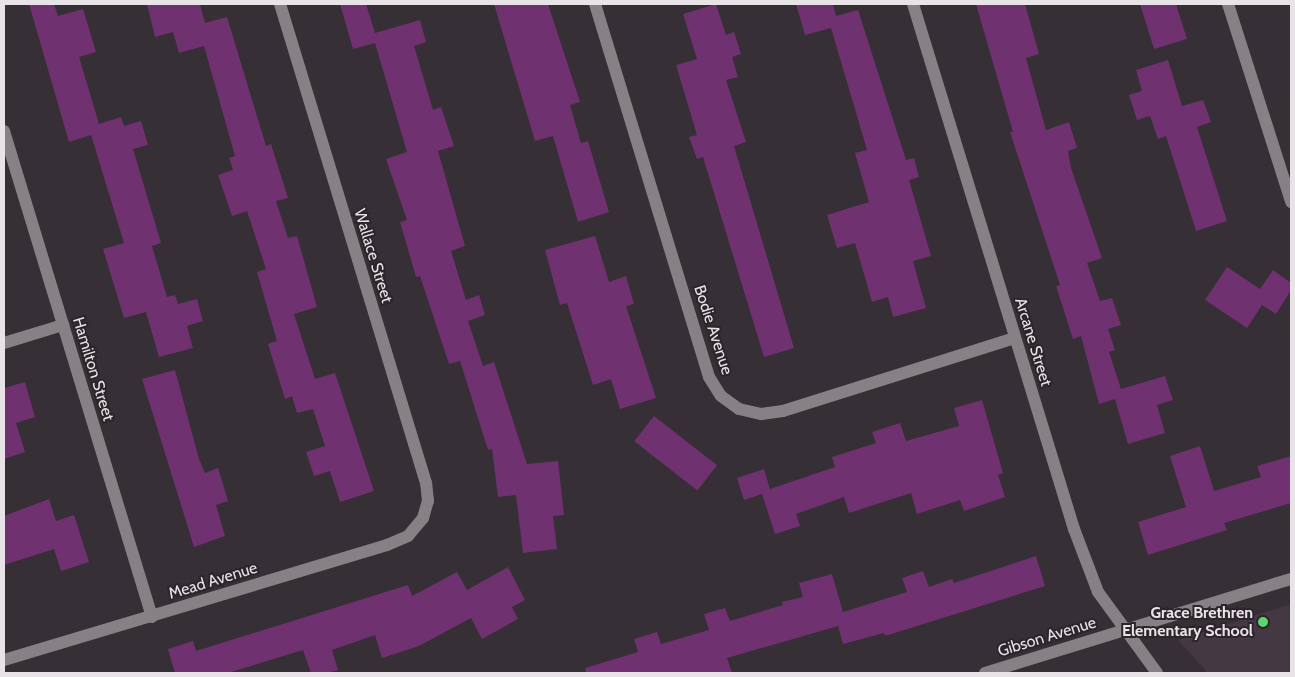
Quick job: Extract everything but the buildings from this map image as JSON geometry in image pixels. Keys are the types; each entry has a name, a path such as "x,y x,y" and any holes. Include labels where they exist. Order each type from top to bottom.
{"street":[{"name":"Wallace Street","path":"280,4 426,483 428,501 423,518"},
{"name":"Bodie Avenue","path":"595,4 709,377 721,396 739,409 761,414 783,411 1015,338"},
{"name":"Arcane Street","path":"913,4 1074,528 1098,592 1124,631 1156,673"},
{"path":"1228,4 1291,202"},
{"name":"Hamilton Street","path":"4,131 152,617"},
{"path":"4,343 63,325"},
{"name":"Mead Avenue","path":"4,660 387,545 408,536 423,518"},
{"name":"Gibson Avenue","path":"985,673 1291,579"}],"shaded area":[{"name":"Grace Brethren Elementary School","path":"1291,604 1291,673 1208,673 1178,640"}],"place":[{"name":"Grace Brethren Elementary School","path":"1263,622"}]}
